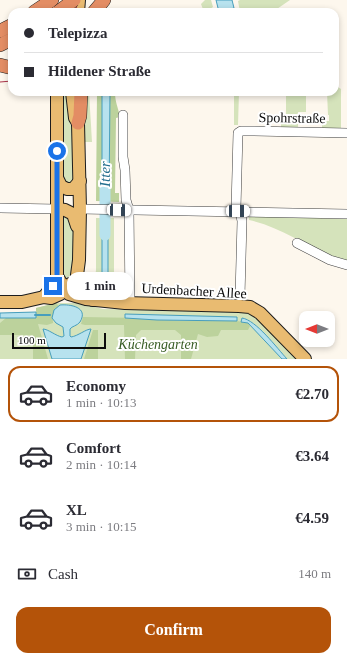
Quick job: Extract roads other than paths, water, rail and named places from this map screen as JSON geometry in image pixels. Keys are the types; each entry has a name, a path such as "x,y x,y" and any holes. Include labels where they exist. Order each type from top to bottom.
{"highway":[{"path":"40,8 52,0"},
{"path":"63,8 74,0"},
{"path":"97,8 104,0"},
{"path":"78,123 80,116 81,96"}],"main road":[{"path":"44,297 53,286 57,276 57,96"},
{"path":"72,96 75,118 78,123 80,181 79,260 77,275 81,287 93,300"},
{"path":"57,178 61,186 67,189 73,189 80,181"},
{"path":"57,209 65,210 73,214 76,225 79,228"},
{"path":"0,302 22,302 44,297 51,298 65,290 77,275"},
{"path":"57,276 65,290"},
{"name":"Urdenbacher Allee","path":"65,290 73,296 99,302 250,307 260,313 305,359"}],"street":[{"path":"123,115 123,157 126,200 129,210 130,303"},
{"name":"Spohrstraße","path":"238,211 236,208 238,135 240,132 347,133"},
{"path":"0,208 57,209"},
{"path":"80,209 347,214"},
{"path":"238,211 242,220 240,296"},
{"path":"297,243 330,260 347,265"}],"water":[{"path":"216,0 232,0 234,8 218,8"},
{"path":"102,96 110,96 109,201 102,201"},
{"path":"102,221 108,221 108,286 102,286"},
{"path":"60,305 73,306 82,313 80,322 70,329 71,337 91,329 81,359 52,359 43,329 62,337 64,336 63,327 56,323 52,318 54,310"},
{"path":"36,312 36,318 0,318 0,313"},
{"path":"125,314 237,317 237,321 125,318"},
{"path":"242,318 248,320 260,329 287,359 282,359 248,323 241,322"}],"waterway":[{"name":"Itter","path":"105,187 105,235"},
{"path":"35,315 50,315"}],"tram line":[{"path":"70,8 71,0"},
{"path":"76,8 77,0"},
{"path":"0,82 8,81"}],"park label":[{"name":"Küchengarten","path":"158,344"}]}
